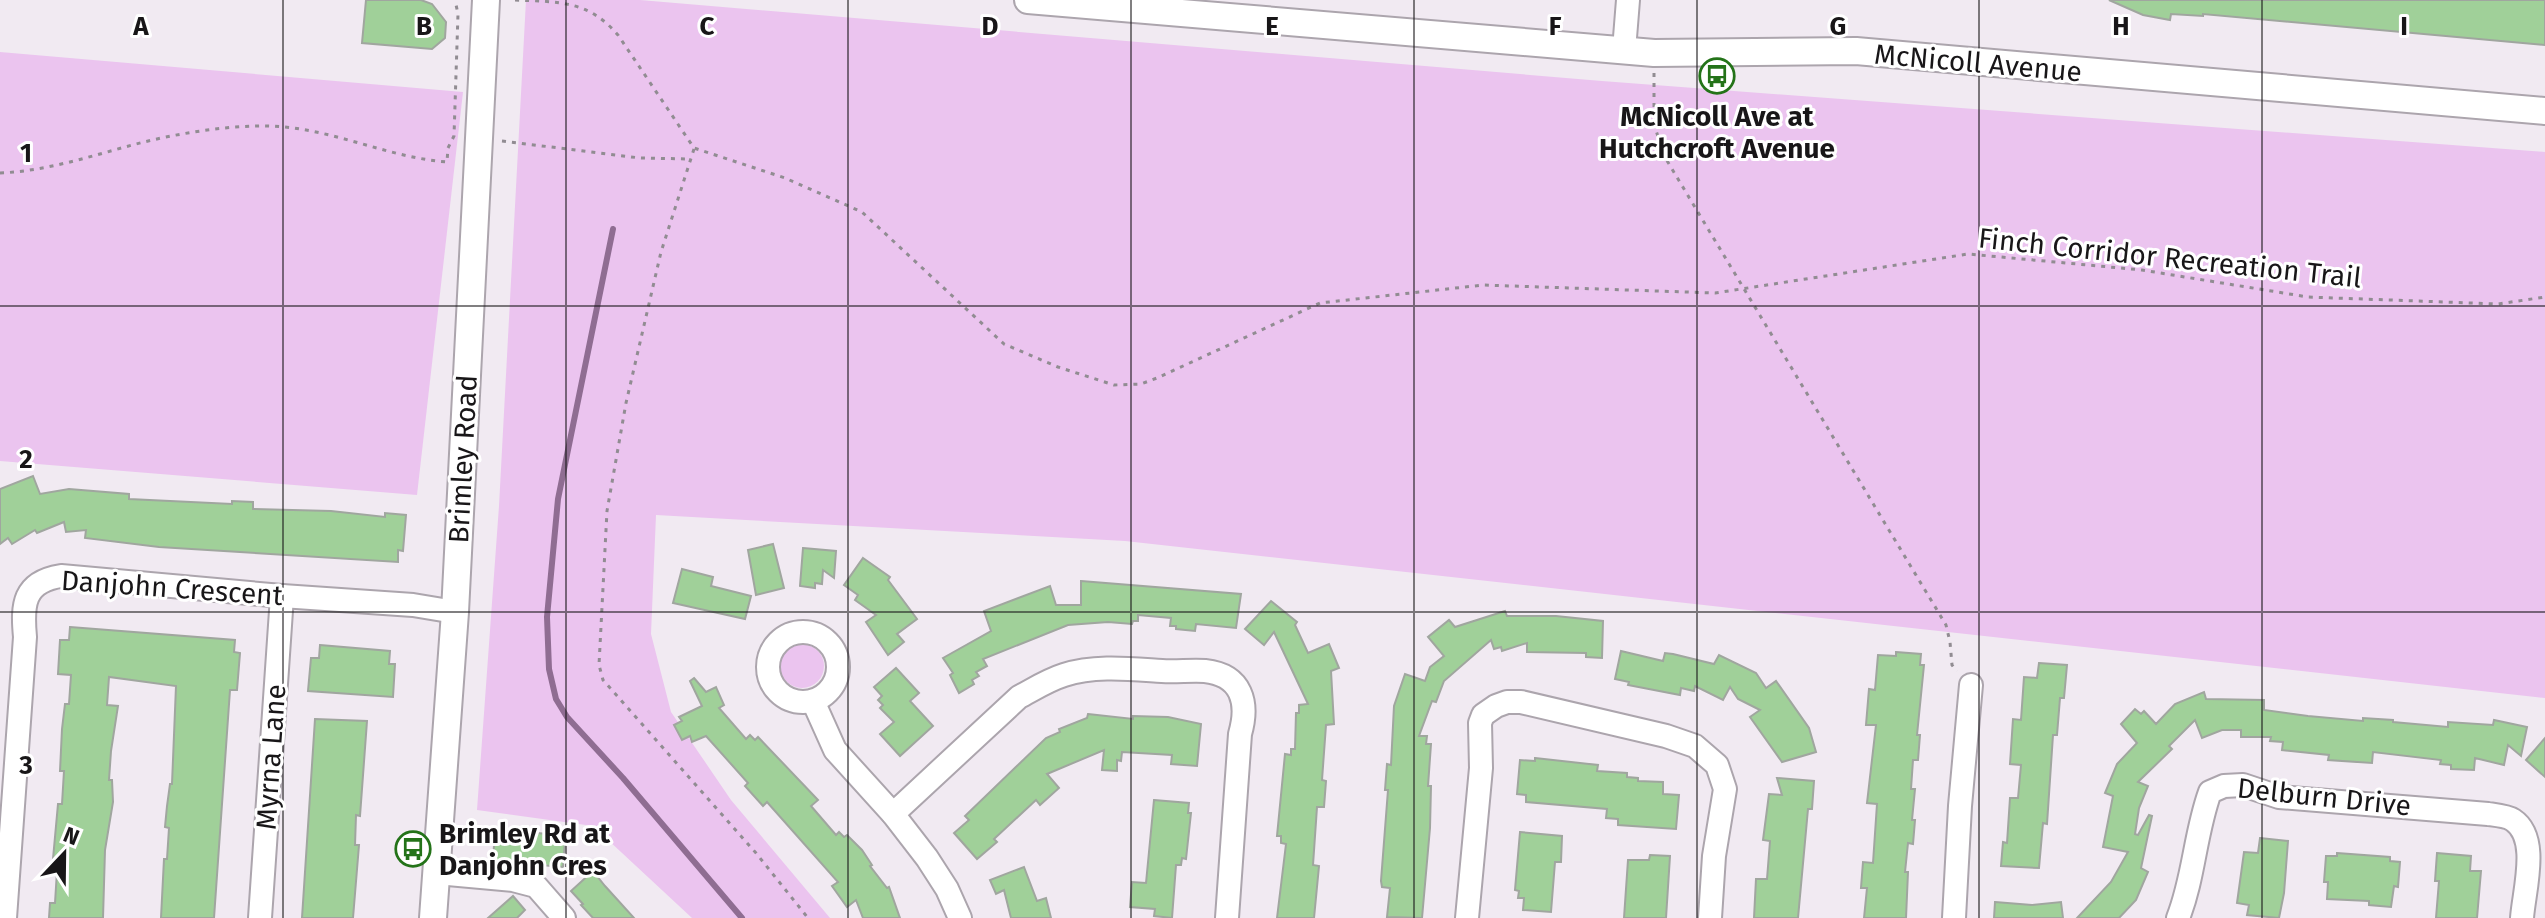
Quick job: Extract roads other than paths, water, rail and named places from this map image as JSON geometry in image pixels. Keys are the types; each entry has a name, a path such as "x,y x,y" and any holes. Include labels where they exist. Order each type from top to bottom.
{"main road":[{"name":"Brimley Road","path":"433,918 455,612 486,0"},
{"name":"McNicoll Avenue","path":"1028,0 1662,53 1856,51 2545,111"}],"street":[{"path":"1624,50 1628,0"},
{"name":"Danjohn Crescent","path":"5,918 25,637 23,613 33,588 50,577 61,576 413,605 455,612"},
{"name":"Myrna Lane","path":"260,918 282,596"},
{"path":"893,814 1019,697 1043,683 1065,674 1106,669 1219,674 1233,683 1245,706 1240,734 1227,918"},
{"path":"1954,918 1971,685"},
{"path":"813,701 835,750 893,814 947,889 960,918"},
{"path":"1467,918 1481,768 1480,723 1483,715 1507,702 1521,702 1666,736 1695,746 1717,765 1725,789 1714,856 1710,918"},
{"name":"Delburn Drive","path":"2178,918 2190,879 2200,820 2210,792 2224,786 2243,785 2279,797 2488,814 2512,819 2527,837 2530,858 2522,918"},
{"path":"437,873 513,880 536,886 564,918"}],"waterway":[{"path":"613,229 558,499 547,617 549,669 556,699 567,717 742,918"}],"place":[{"name":"McNicoll Ave at Hutchcroft Avenue","path":"1717,76"},
{"name":"Brimley Rd at Danjohn Cres","path":"413,849"}]}
